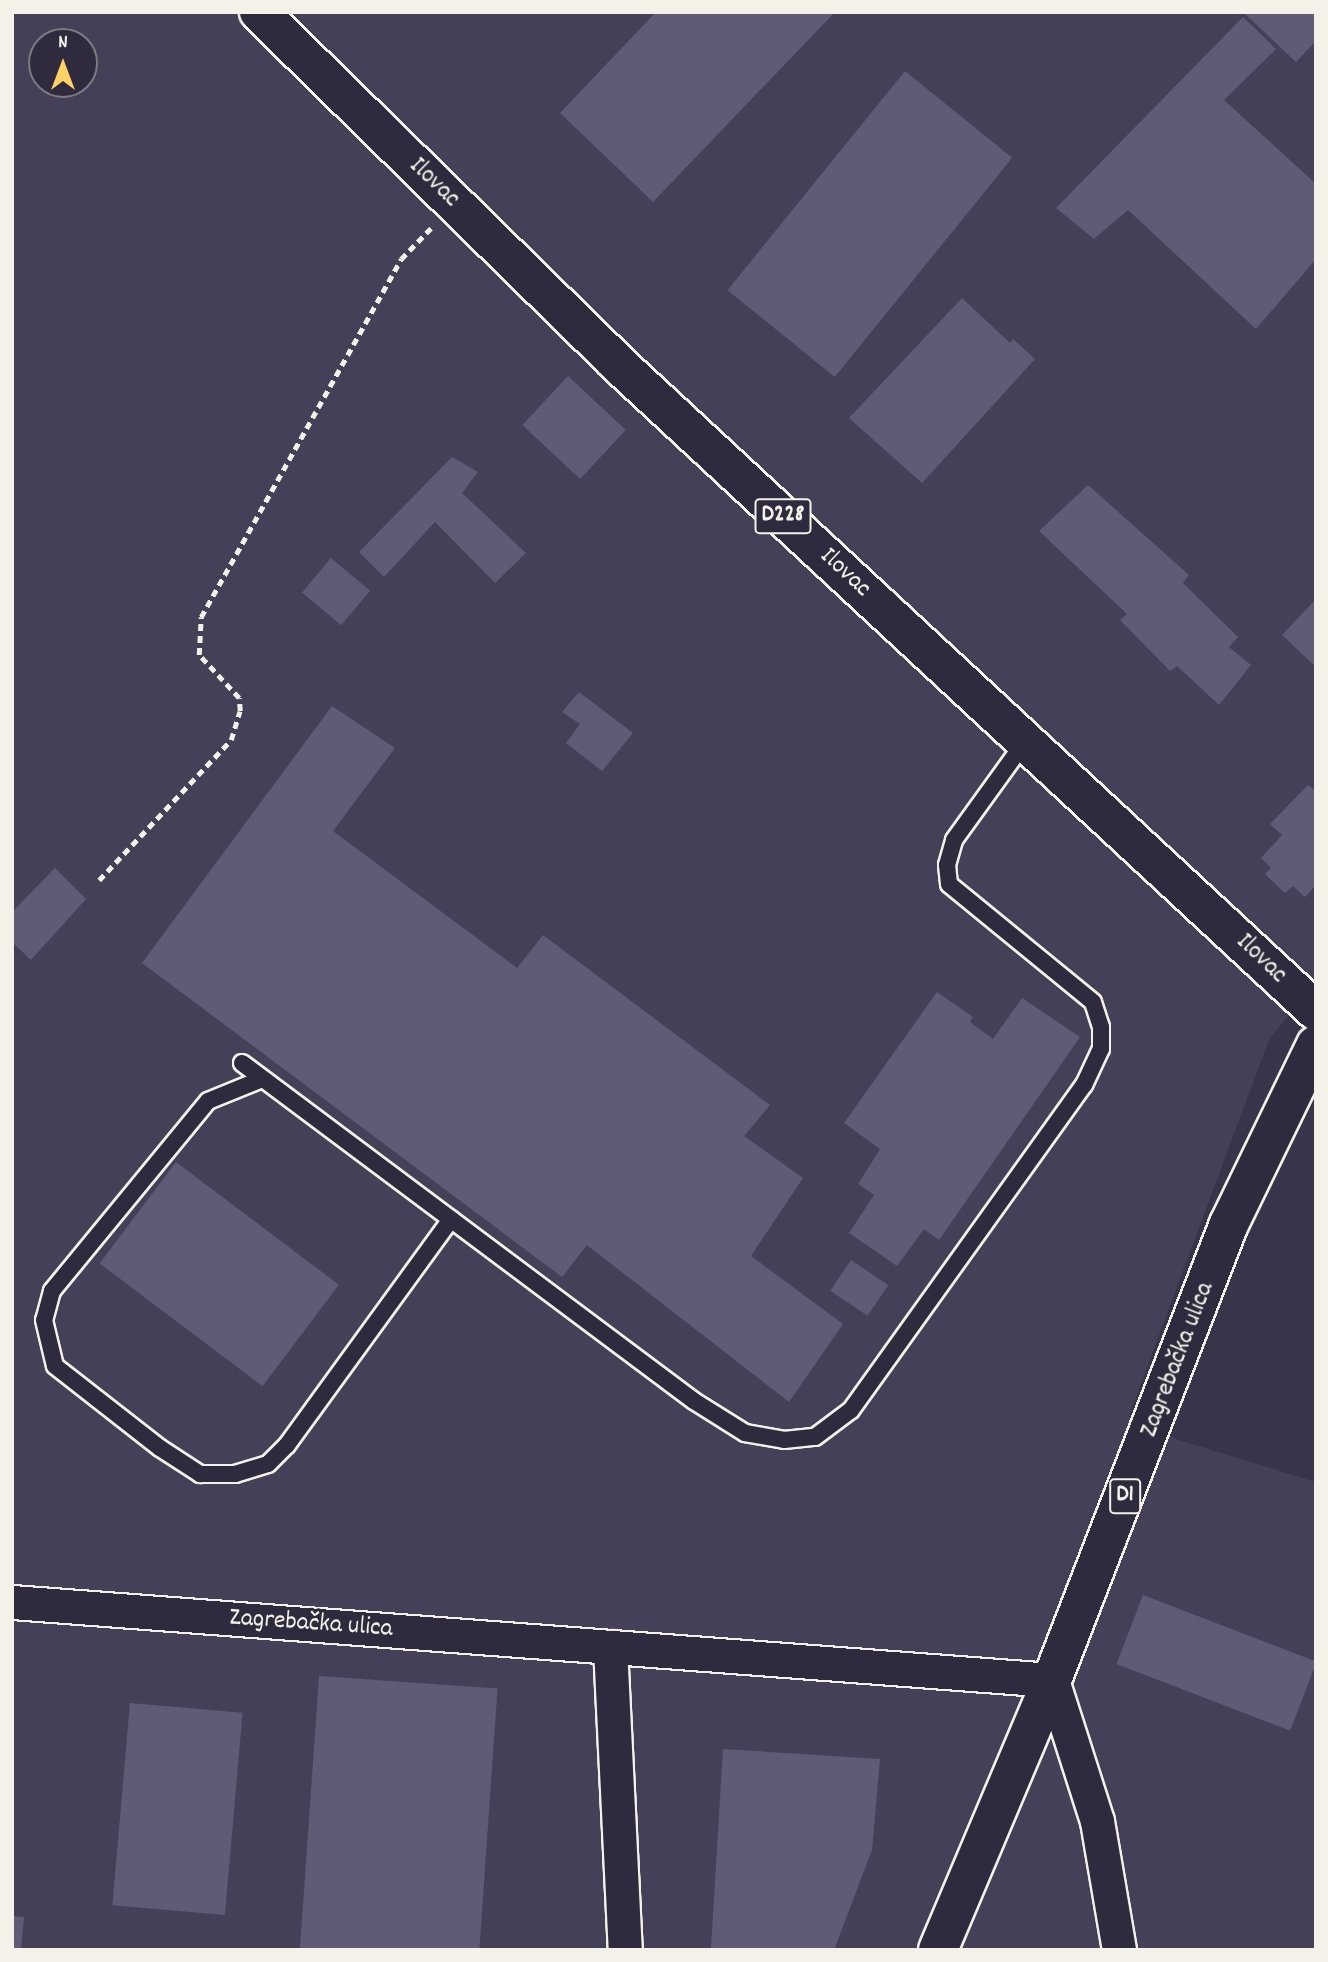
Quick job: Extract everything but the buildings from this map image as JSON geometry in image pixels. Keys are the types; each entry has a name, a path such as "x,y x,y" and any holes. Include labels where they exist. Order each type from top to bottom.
{"main road":[{"name":"Ilovac","path":"259,12 615,361 1316,1011"},
{"name":"Zagrebačka ulica","path":"938,1950 1052,1680 1229,1224 1316,1045"}],"street":[{"name":"Zagrebačka ulica","path":"12,1602 1052,1680"},
{"path":"610,1647 625,1950"},
{"path":"1052,1680 1097,1821 1119,1950"}],"lane":[{"path":"242,1063 694,1401 745,1433 784,1440 815,1437 851,1410 1084,1085 1101,1049 1101,1027 1093,1002 949,884 947,866 954,840 1026,740"},
{"path":"262,1079 208,1101 52,1291 44,1320 55,1366 160,1448 201,1474 235,1474 268,1464 287,1445 451,1219"}],"path":[{"path":"99,880 231,740 239,718 239,698 199,655 201,617 401,259 411,245 458,207"}],"shaded area":[{"path":"12,12 1316,12 1316,981 1269,1040 1129,1416 1179,1440 1316,1482 1316,1950 12,1950"}]}
